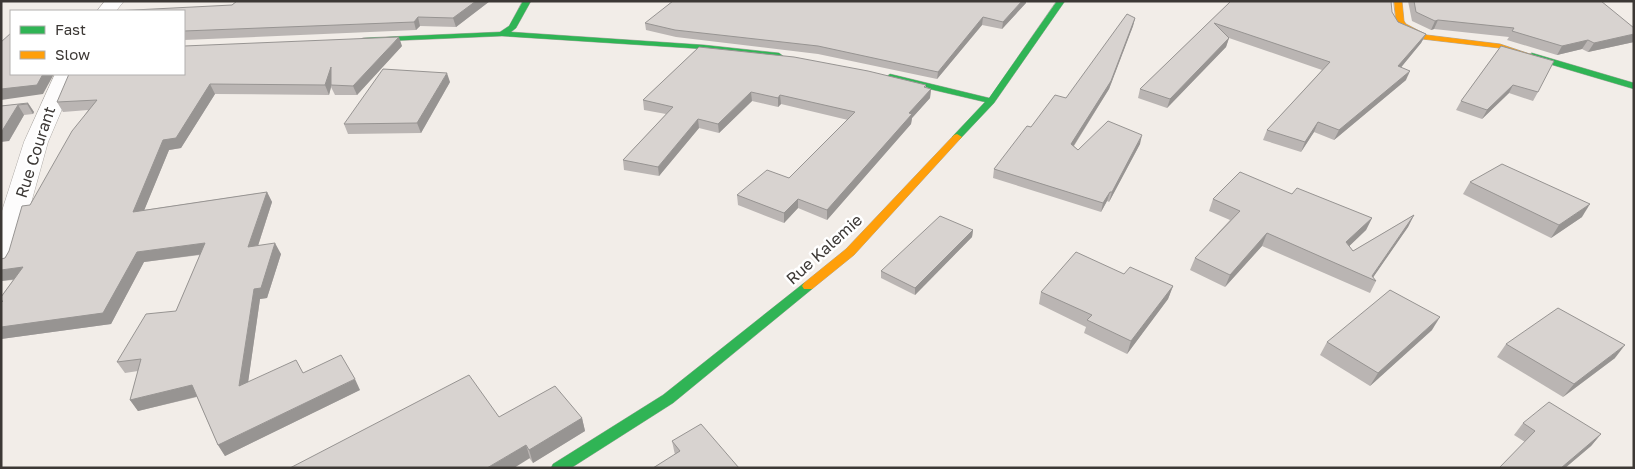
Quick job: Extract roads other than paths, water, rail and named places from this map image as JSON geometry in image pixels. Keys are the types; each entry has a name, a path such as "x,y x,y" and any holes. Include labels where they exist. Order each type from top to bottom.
{"street":[{"path":"502,34 512,28 527,1"},
{"name":"Rue Kalemie","path":"558,468 668,400 850,252 991,101 1061,1"},
{"path":"1398,1 1400,21 1403,26 1425,37 1500,46 1634,86"},
{"path":"353,41 502,34 704,47 786,57"},
{"path":"875,74 991,101"},
{"name":"Rue Courant","path":"1,261 35,144 40,103 65,75"}]}
